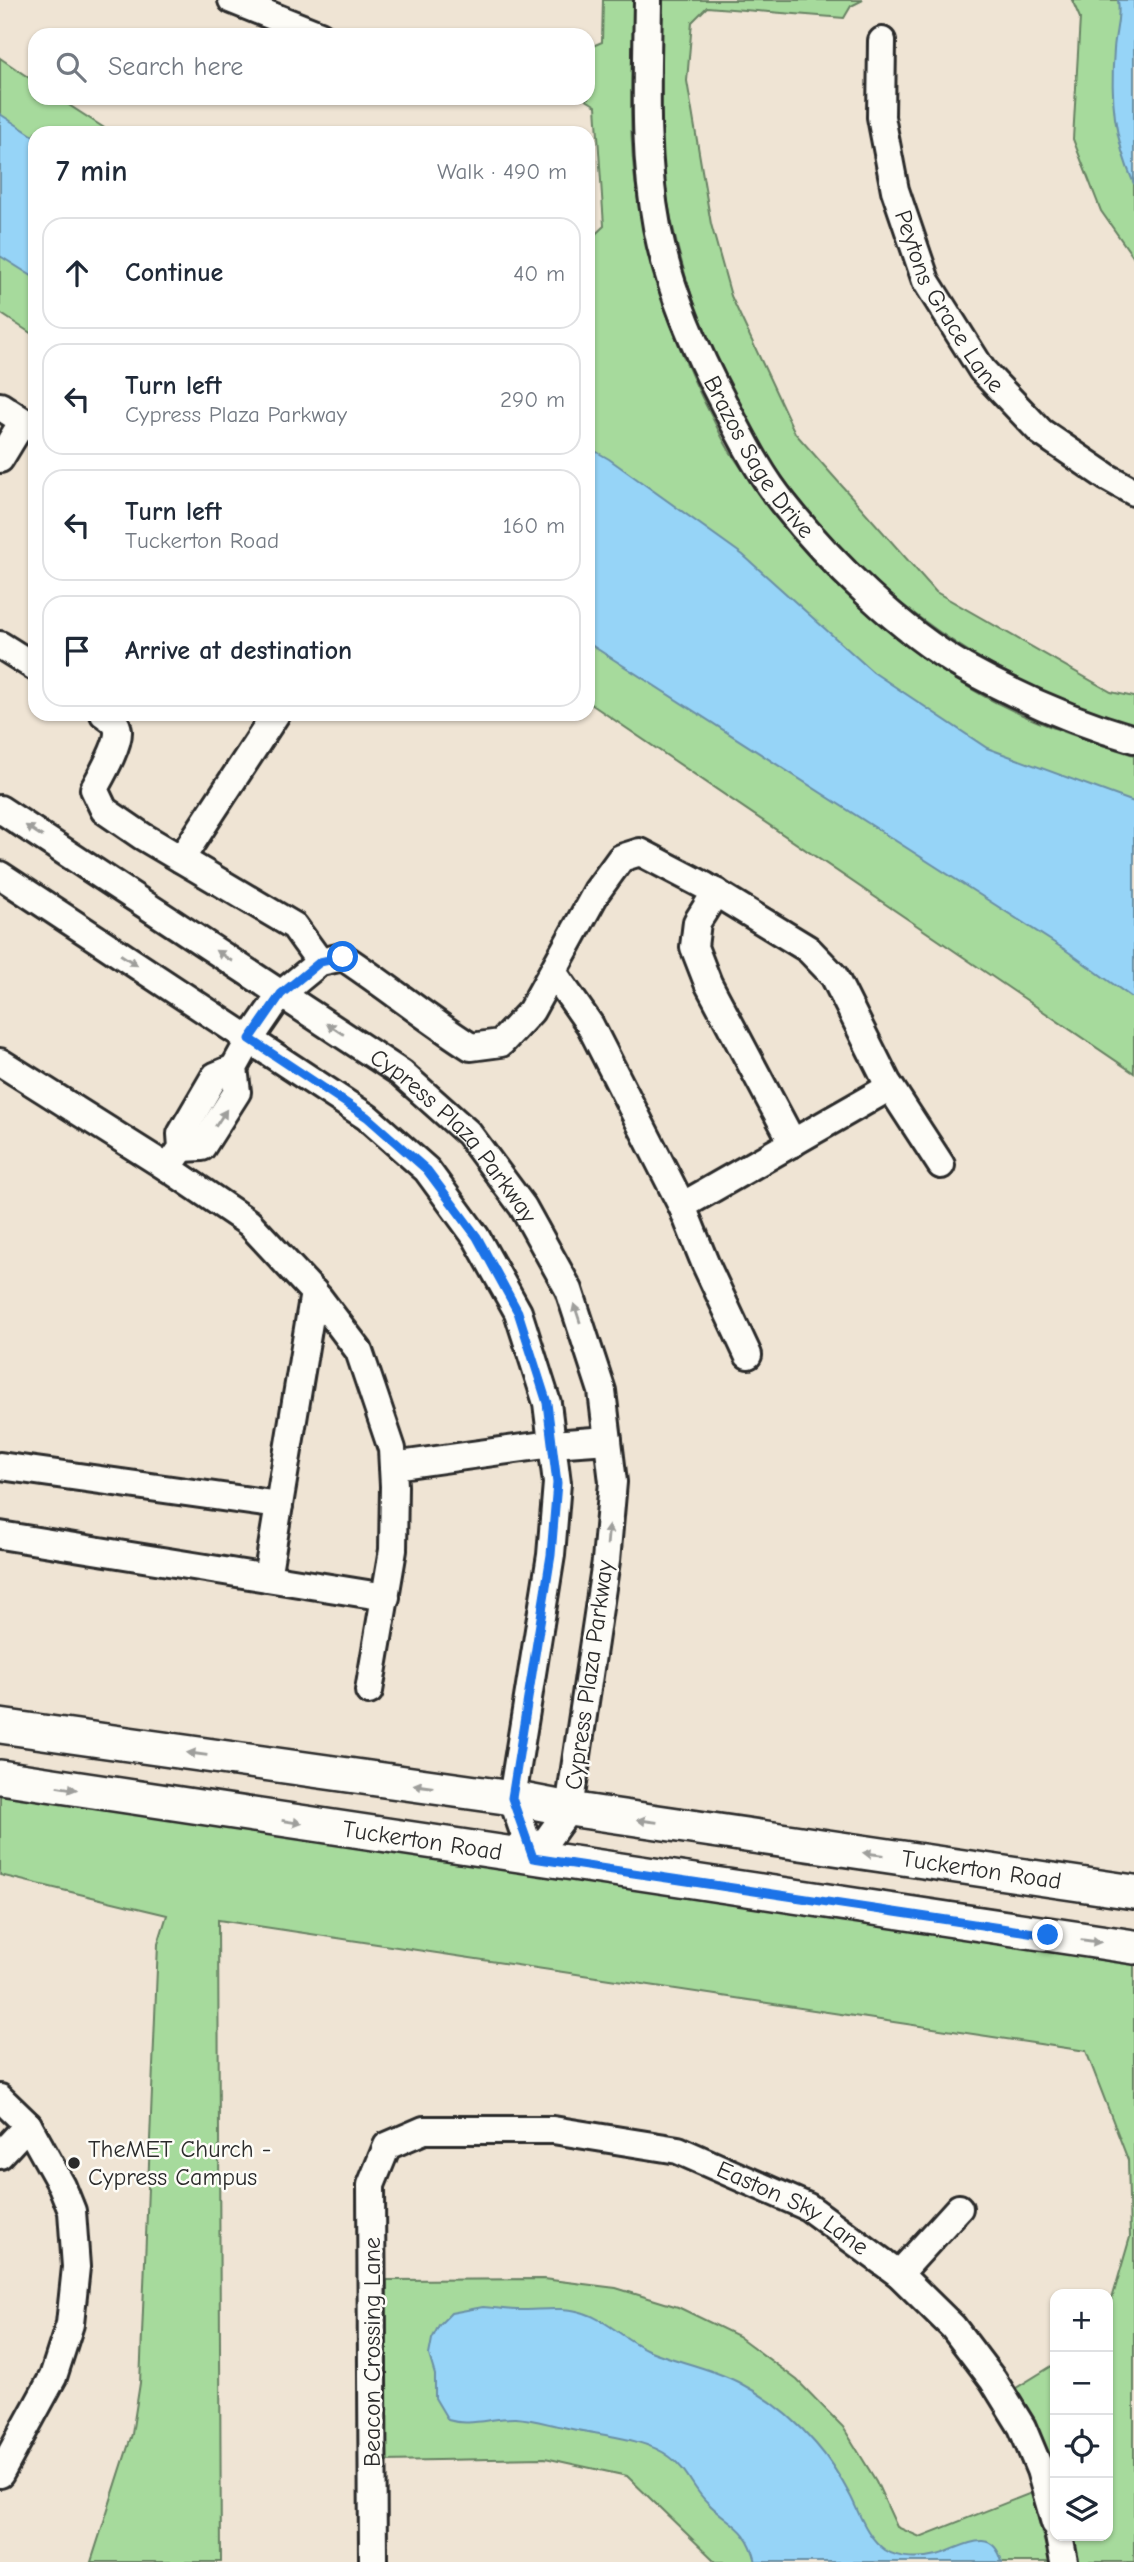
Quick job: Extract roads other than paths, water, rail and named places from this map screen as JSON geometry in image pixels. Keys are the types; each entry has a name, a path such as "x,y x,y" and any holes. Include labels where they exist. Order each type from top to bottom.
{"main road":[{"name":"Tuckerton Road","path":"0,1726 512,1798 569,1809 1134,1892"},
{"name":"Tuckerton Road","path":"0,1777 1134,1947"}],"street":[{"path":"232,0 302,28"},
{"name":"Brazos Sage Drive","path":"648,0 646,112 657,228 672,283 692,339 746,444 783,503 859,585 900,621 962,666 1034,703 1097,728 1134,739"},
{"name":"Peytons Grace Lane","path":"882,41 881,117 895,190 926,281 982,370 1041,432 1134,492"},
{"path":"0,406 28,424"},
{"path":"0,458 28,426"},
{"path":"0,645 28,663"},
{"path":"114,721 119,733 94,789 104,810 294,926 320,962"},
{"path":"181,859 271,721"},
{"name":"Cypress Plaza Parkway","path":"0,809 401,1073 468,1133 523,1207 569,1290 602,1391 613,1482 606,1561 569,1809 533,1858"},
{"path":"175,1158 181,1134 215,1076 234,1068 281,994 320,962 343,957 471,1047 501,1042 531,1011 597,891 621,858 640,852 716,892 808,949 834,976 890,1087 941,1165"},
{"name":"Cypress Plaza Parkway","path":"0,875 367,1117 427,1170 477,1237 518,1312 547,1403 557,1483 551,1555 512,1798 533,1858"},
{"path":"716,892 697,922 694,947 708,983 793,1143"},
{"path":"553,972 590,1025 682,1206 748,1355"},
{"path":"0,1062 175,1158 249,1223 314,1292 359,1351 392,1449 393,1466 393,1550 369,1691"},
{"path":"682,1206 890,1087"},
{"path":"267,1578 314,1292"},
{"path":"393,1466 552,1444 608,1440"},
{"path":"0,1466 279,1505"},
{"path":"0,1535 386,1597"},
{"path":"0,2098 28,2126 62,2186 72,2211 76,2267 70,2324 63,2351 53,2377 4,2458"},
{"path":"0,2155 28,2126"},
{"name":"Easton Sky Lane","path":"387,2146 424,2130 553,2130 678,2150 808,2207 899,2274 953,2326 1022,2427 1040,2470 1050,2505"},
{"name":"Beacon Crossing Lane","path":"373,2562 371,2185 387,2146"},
{"path":"899,2274 959,2208"},
{"path":"1060,2541 1064,2562"}],"water":[{"path":"1118,0 1134,0 1134,184 1122,151 1113,101"},
{"path":"0,114 28,132 28,274 0,256"},
{"path":"595,451 743,555 873,672 987,748 1134,802 1134,999 1067,951 595,648"},
{"path":"483,2307 515,2310 560,2309 584,2313 648,2350 738,2382 780,2409 816,2444 839,2476 869,2532 885,2550 903,2557 924,2557 983,2541 997,2550 1002,2562 756,2562 743,2533 702,2497 676,2462 659,2450 633,2441 528,2419 507,2418 473,2422 448,2420 435,2398 435,2375 429,2355 432,2339 439,2325 451,2313"}],"place":[{"name":"TheMET Church - Cypress Campus","path":"74,2163"}]}
